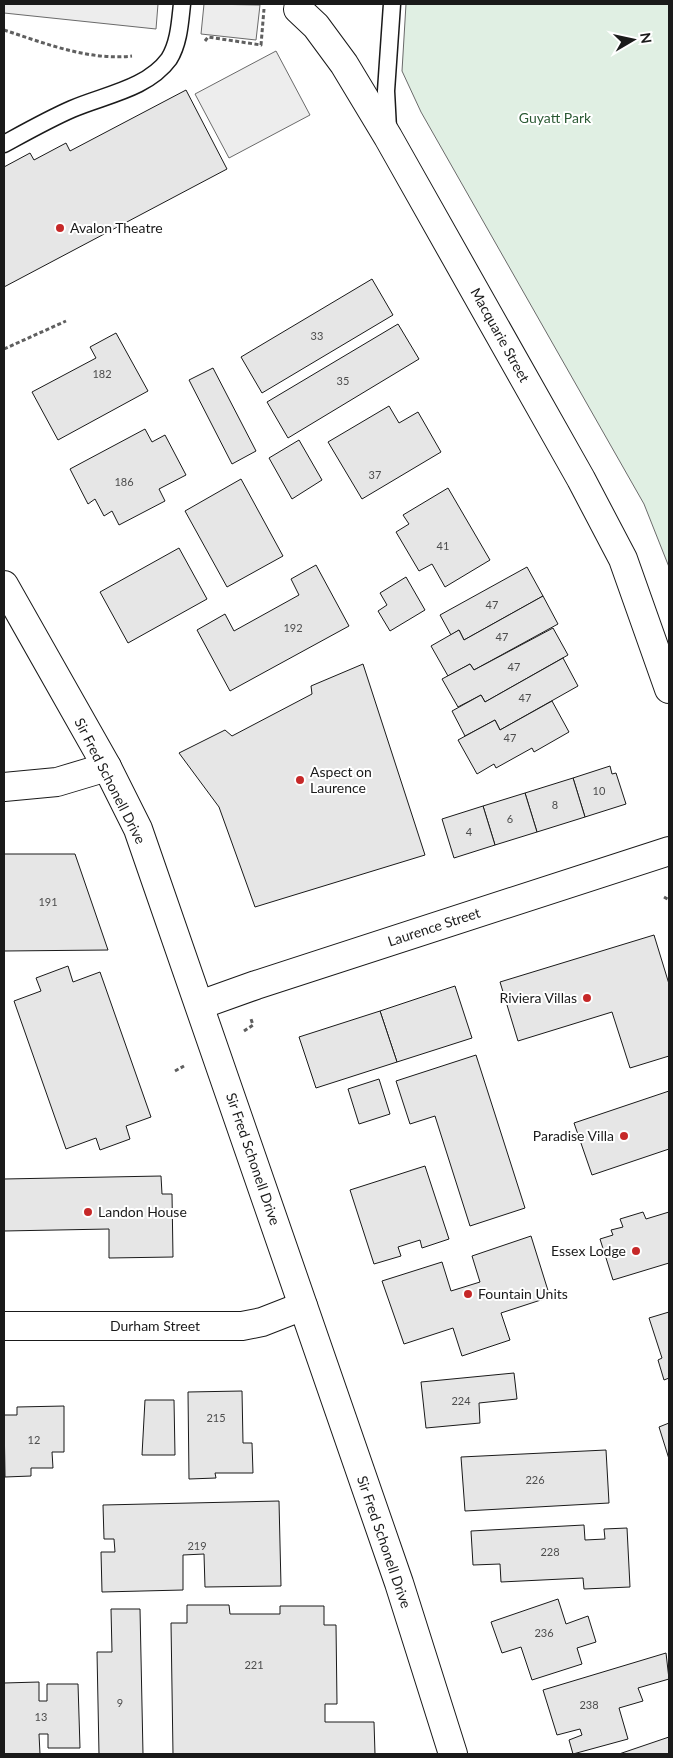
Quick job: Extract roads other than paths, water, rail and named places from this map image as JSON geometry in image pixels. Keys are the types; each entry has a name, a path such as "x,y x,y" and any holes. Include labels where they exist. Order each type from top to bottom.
{"street":[{"name":"Macquarie Street","path":"297,6 328,41 388,137 581,479 618,551 669,689"},
{"name":"Sir Fred Schonell Drive","path":"4,585 106,767 138,829 399,1583 453,1754"},
{"path":"4,787 57,782 106,767"},
{"name":"Laurence Street","path":"200,1005 256,984 669,852"},
{"name":"Durham Street","path":"4,1326 242,1326 252,1325 303,1306"}],"lane":[{"path":"4,144 72,109 137,84 154,74 168,60 174,49 182,4"},
{"path":"388,137 386,91 392,4"}],"place":[{"name":"Avalon Theatre","path":"60,228"},
{"name":"Aspect on Laurence","path":"300,780"},
{"name":"Riviera Villas","path":"587,998"},
{"name":"Paradise Villa","path":"624,1136"},
{"name":"Landon House","path":"88,1212"},
{"name":"Essex Lodge","path":"636,1251"},
{"name":"Fountain Units","path":"468,1294"}],"park label":[{"name":"Guyatt Park","path":"555,118"}]}
